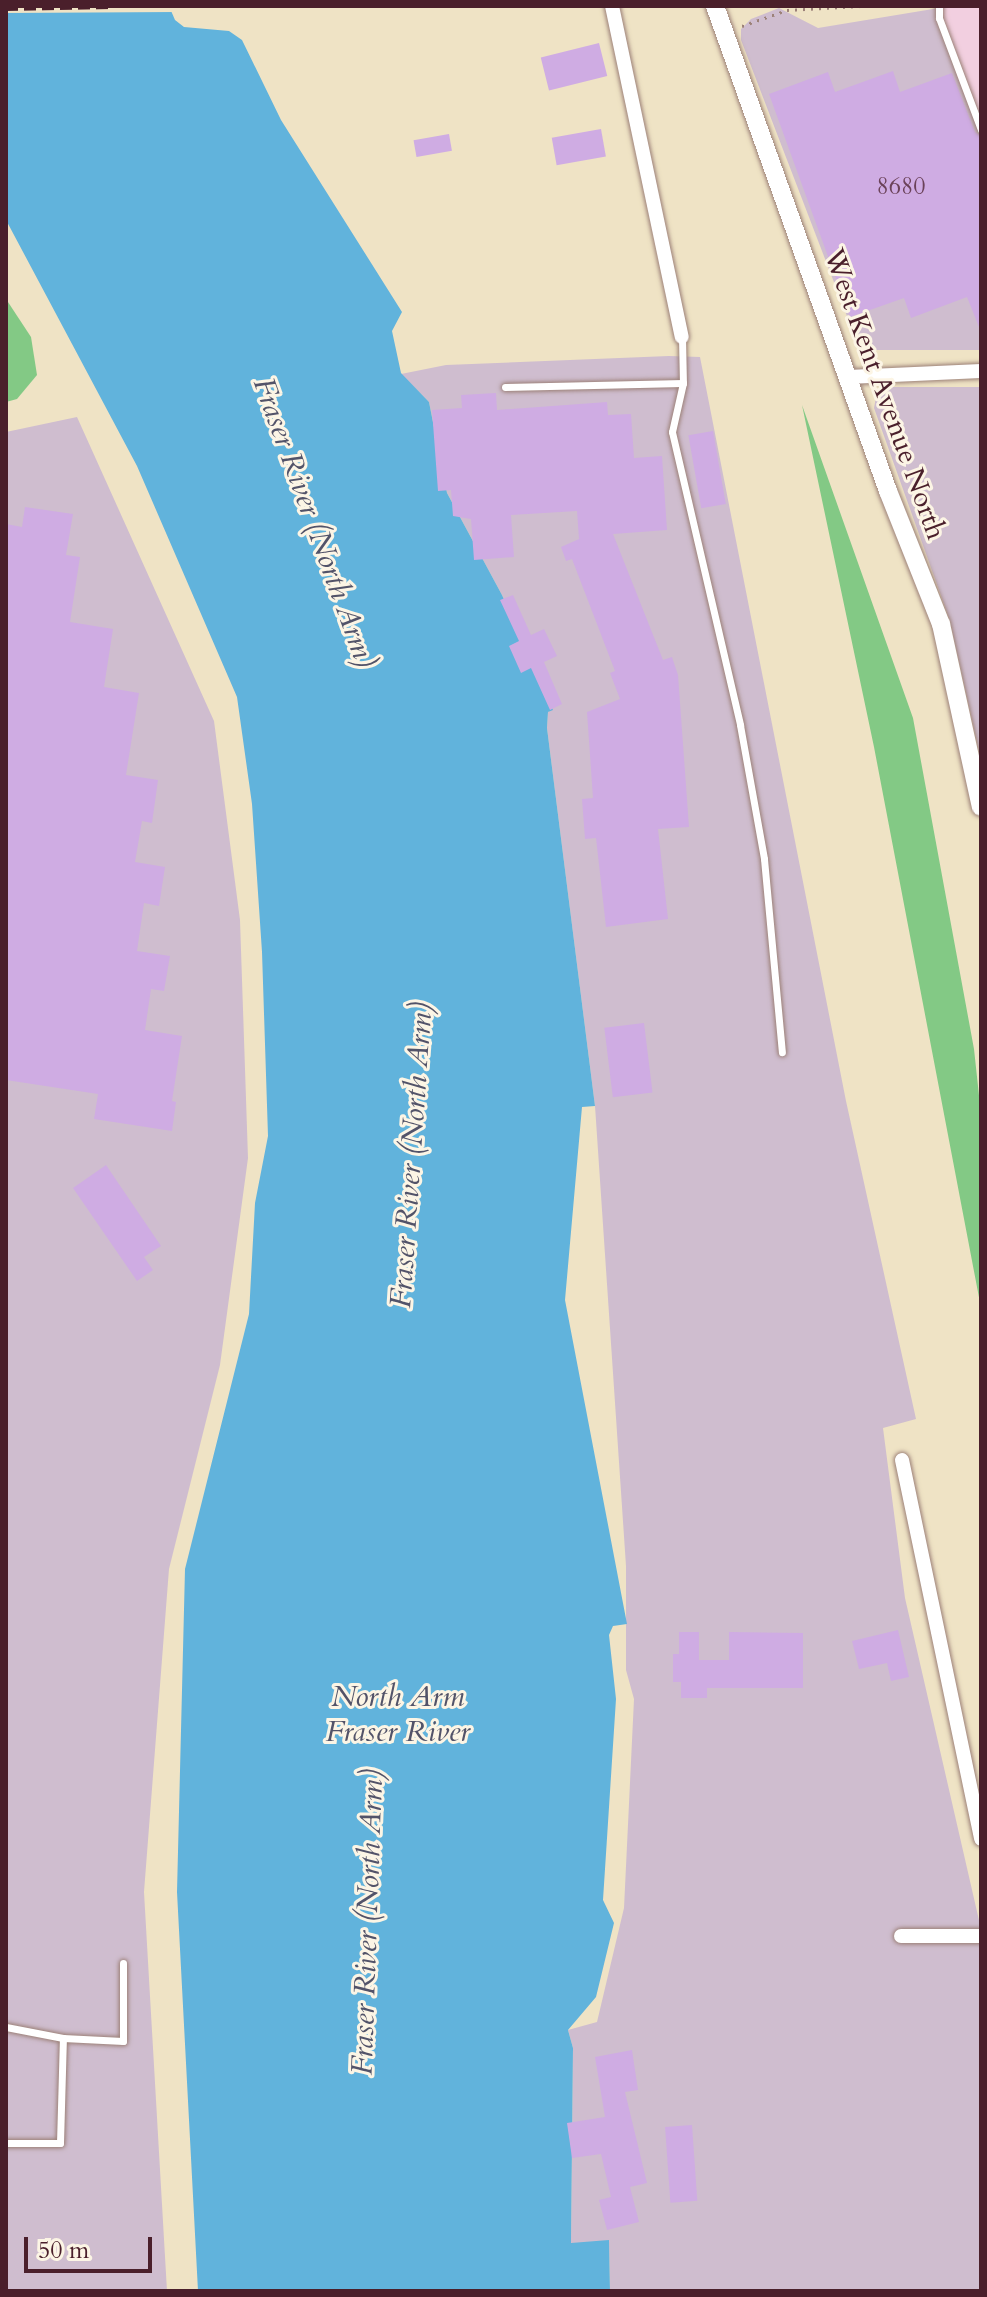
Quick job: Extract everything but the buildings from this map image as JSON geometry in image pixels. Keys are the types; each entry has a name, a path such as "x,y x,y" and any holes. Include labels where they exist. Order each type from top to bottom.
{"street":[{"path":"612,6 682,337"},
{"name":"West Kent Avenue North","path":"715,6 848,377 941,624 978,779 981,807"},
{"path":"848,377 981,371"},
{"path":"902,1460 981,1839"},
{"path":"901,1936 981,1936"}],"lane":[{"path":"939,6 939,18 981,130"},
{"path":"682,337 683,383 672,432 740,725 762,844 782,1052"},
{"path":"505,387 683,383"},
{"path":"6,2027 63,2038 123,2041 123,1963"},
{"path":"6,2143 60,2143 63,2038"}],"path":[{"path":"745,26 794,8 861,6"}],"shaded area":[{"path":"981,7 981,130 939,8"},
{"path":"779,8 818,28 939,8 981,130 981,350 860,350 741,40 741,29 751,19"},
{"path":"700,357 846,1101 916,1419 883,1428 905,1598 981,1929 981,2291 610,2291 609,2243 571,2243 573,2048 568,2030 597,2022 624,1908 634,1699 626,1670 626,1566 595,1106 547,728 548,712 552,709 502,595 447,493 429,402 401,374 446,365"},
{"path":"891,387 981,387 981,760 950,621 874,408 876,397"},
{"path":"77,417 214,721 240,920 248,1158 220,1365 169,1569 144,1892 167,2291 6,2291 6,432"}],"green space":[{"path":"6,299 31,337 37,375 17,399 6,402"},
{"path":"802,405 913,718 974,1049 981,1114 981,1308 874,747"}],"water":[{"name":"North Arm Fraser River","path":"6,6 169,6 175,20 184,27 229,31 242,40 281,120 402,312 392,331 401,373 429,402 447,493 502,595 553,710 548,712 547,728 595,1106 582,1107 565,1300 627,1624 613,1626 609,1635 616,1699 603,1900 614,1923 596,1997 568,2030 573,2048 571,2243 609,2240 610,2291 198,2291 177,1892 185,1569 249,1314 255,1203 268,1136 262,952 252,804 237,697 137,466 6,220"}],"pier":[{"path":"6,6 174,6 176,12 6,13"}],"railway":[{"path":"6,8 112,6"}],"water label":[{"name":"Fraser River (North Arm)","path":"314,523"},
{"name":"Fraser River (North Arm)","path":"412,1155"},
{"name":"Fraser River (North Arm)","path":"368,1922"}]}
